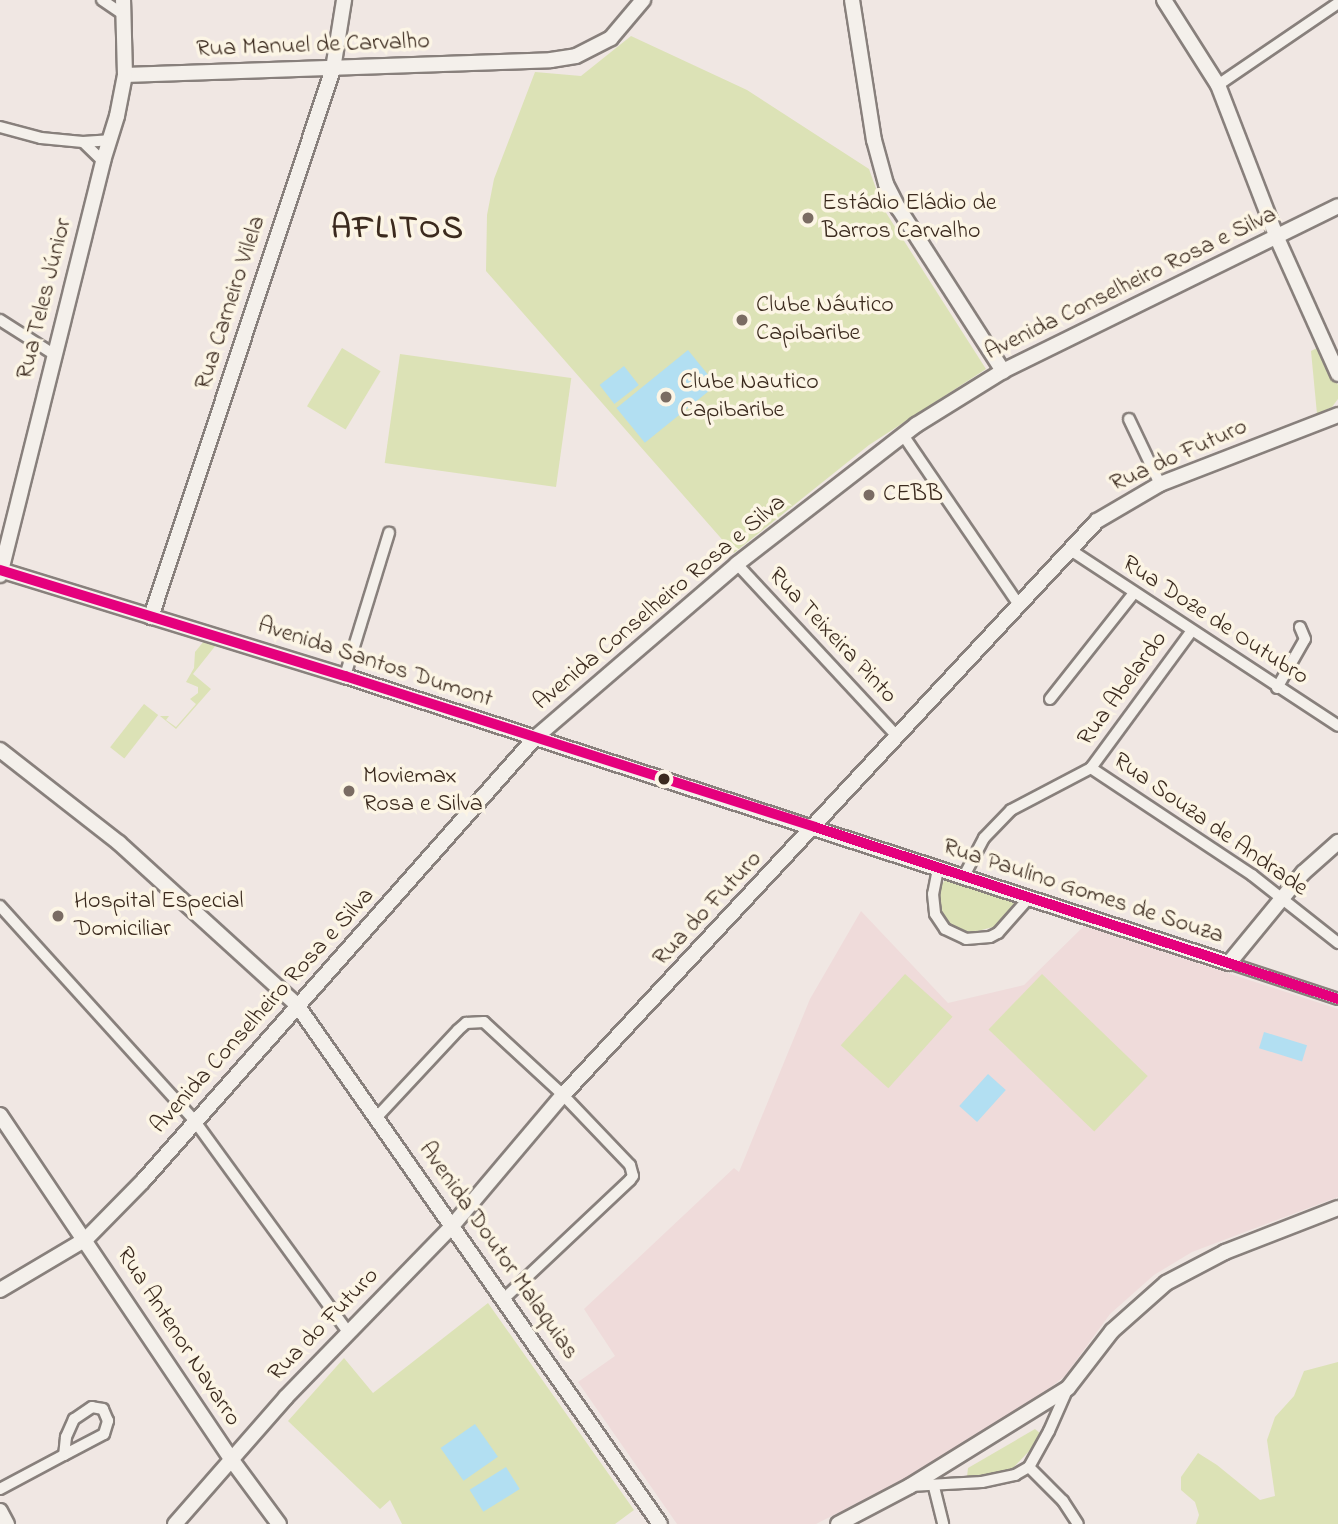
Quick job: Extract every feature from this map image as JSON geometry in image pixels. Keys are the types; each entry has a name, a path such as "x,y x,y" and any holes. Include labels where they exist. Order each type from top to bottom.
{"street":[{"path":"102,0 123,7"},
{"name":"Rua Carneiro Vilela","path":"151,617 333,69 344,0"},
{"name":"Rua Manuel de Carvalho","path":"125,75 551,60 576,56 594,48 625,24 643,0"},
{"path":"852,0 874,140 887,184 899,209 1003,371"},
{"path":"1164,0 1218,85 1277,238 1338,374"},
{"path":"1218,85 1338,3"},
{"name":"Rua Teles Júnior","path":"0,572 125,75 123,7"},
{"path":"0,127 41,138 83,142 109,140"},
{"path":"83,142 103,161"},
{"name":"Avenida Conselheiro Rosa e Silva","path":"0,1290 86,1239 143,1181 194,1120 535,738 737,564 903,435 1003,371 1338,206"},
{"path":"0,320 55,355"},
{"name":"Rua do Futuro","path":"176,1524 231,1459 348,1332 453,1225 563,1096 815,827 1069,549 1110,511 1160,484 1338,415"},
{"path":"1129,419 1160,484"},
{"path":"903,435 1020,605"},
{"path":"345,676 389,533"},
{"name":"Rua Doze de Outubro","path":"1069,549 1191,632 1338,726"},
{"name":"Rua Teixeira Pinto","path":"737,564 897,736"},
{"name":"Avenida Santos Dumont","path":"0,572 345,676 815,827"},
{"path":"1050,699 1134,593"},
{"path":"1277,688 1305,639 1300,627"},
{"name":"Rua Abelardo","path":"964,877 984,838 1011,810 1091,768 1191,632"},
{"name":"Avenida Doutor Malaquias","path":"0,750 118,843 297,1005 505,1298 660,1524"},
{"name":"Rua Souza de Andrade","path":"1091,768 1179,825 1338,943"},
{"name":"Rua Paulino Gomes de Souza","path":"815,827 1338,999"},
{"path":"1229,963 1281,899 1327,848 1338,842"},
{"path":"939,869 933,894 935,914 945,929 966,939 990,937 998,933 1029,898"},
{"path":"0,906 194,1120 348,1332"},
{"path":"376,1118 458,1030 475,1021 491,1026 630,1165 633,1176 505,1298"},
{"name":"Rua Antenor Navarro","path":"0,1115 86,1239 231,1459 279,1524"},
{"path":"911,1486 934,1487 1001,1479 1029,1467 1068,1388 1112,1331 1166,1283 1225,1251 1338,1208"},
{"path":"838,1524 911,1486 1068,1388"},
{"path":"0,1489 104,1434 108,1421 103,1409 92,1407 74,1419 66,1437 64,1455"},
{"path":"1029,1467 1063,1501 1078,1524"},
{"path":"934,1487 943,1524"},
{"path":"0,1511 7,1524"}],"shaded area":[{"path":"861,911 948,1003 1024,985 1084,926 1338,1009 1338,1197 1192,1252 1154,1275 1110,1314 1065,1376 1027,1406 905,1479 816,1524 677,1524 578,1382 615,1356 584,1309 734,1168 739,1172 810,999"}],"green space":[{"name":"Clube Náutico Capibaribe","path":"631,36 747,90 869,169 883,208 986,369 869,445 734,553 486,271 487,215 494,179 535,72 581,76"},
{"path":"1319,347 1338,385 1338,399 1332,407 1317,414 1311,351"},
{"path":"342,348 381,371 346,429 307,406"},
{"path":"400,354 571,378 556,487 385,463"},
{"path":"204,641 216,645 193,674 211,689 176,729 160,716 169,716 166,720 176,727 196,704 190,699 198,693 198,687 186,682 194,668 195,652"},
{"path":"144,704 158,715 124,758 110,747"},
{"path":"947,877 1014,899 1016,904 997,926 966,934 949,925 939,909 938,890"},
{"path":"905,974 953,1017 888,1088 841,1045"},
{"path":"1042,974 1148,1076 1094,1132 989,1029"},
{"path":"488,1303 634,1510 615,1524 402,1524 390,1500 380,1509 288,1421 344,1358 373,1393"},
{"path":"1338,1362 1338,1524 1196,1524 1199,1515 1195,1502 1181,1490 1181,1477 1198,1453 1260,1500 1275,1496 1267,1440 1275,1417 1294,1396 1304,1371"},
{"path":"1035,1429 1041,1434 1036,1444 1012,1469 998,1474 967,1477 968,1468"}],"water":[{"name":"Clube Nautico Capibaribe","path":"688,350 716,385 645,443 617,408"},
{"path":"624,366 639,385 614,404 600,385"},
{"path":"1264,1032 1307,1045 1302,1061 1259,1048"},
{"path":"988,1074 1006,1090 977,1122 959,1106"},
{"path":"475,1424 498,1457 464,1481 441,1448"},
{"path":"506,1467 520,1489 483,1512 470,1490"}],"transit line":[{"path":"0,570 345,676 1338,999"}],"place":[{"name":"Estádio Eládio de Barros Carvalho","path":"808,218"},
{"name":"Clube Náutico Capibaribe","path":"742,320"},
{"name":"Clube Nautico Capibaribe","path":"666,397"},
{"name":"CEBB","path":"869,495"},
{"name":"Moviemax Rosa e Silva","path":"349,791"},
{"name":"Hospital Especial Domiciliar","path":"58,916"}],"district":[{"name":"AFLITOS","path":"398,230"}]}
